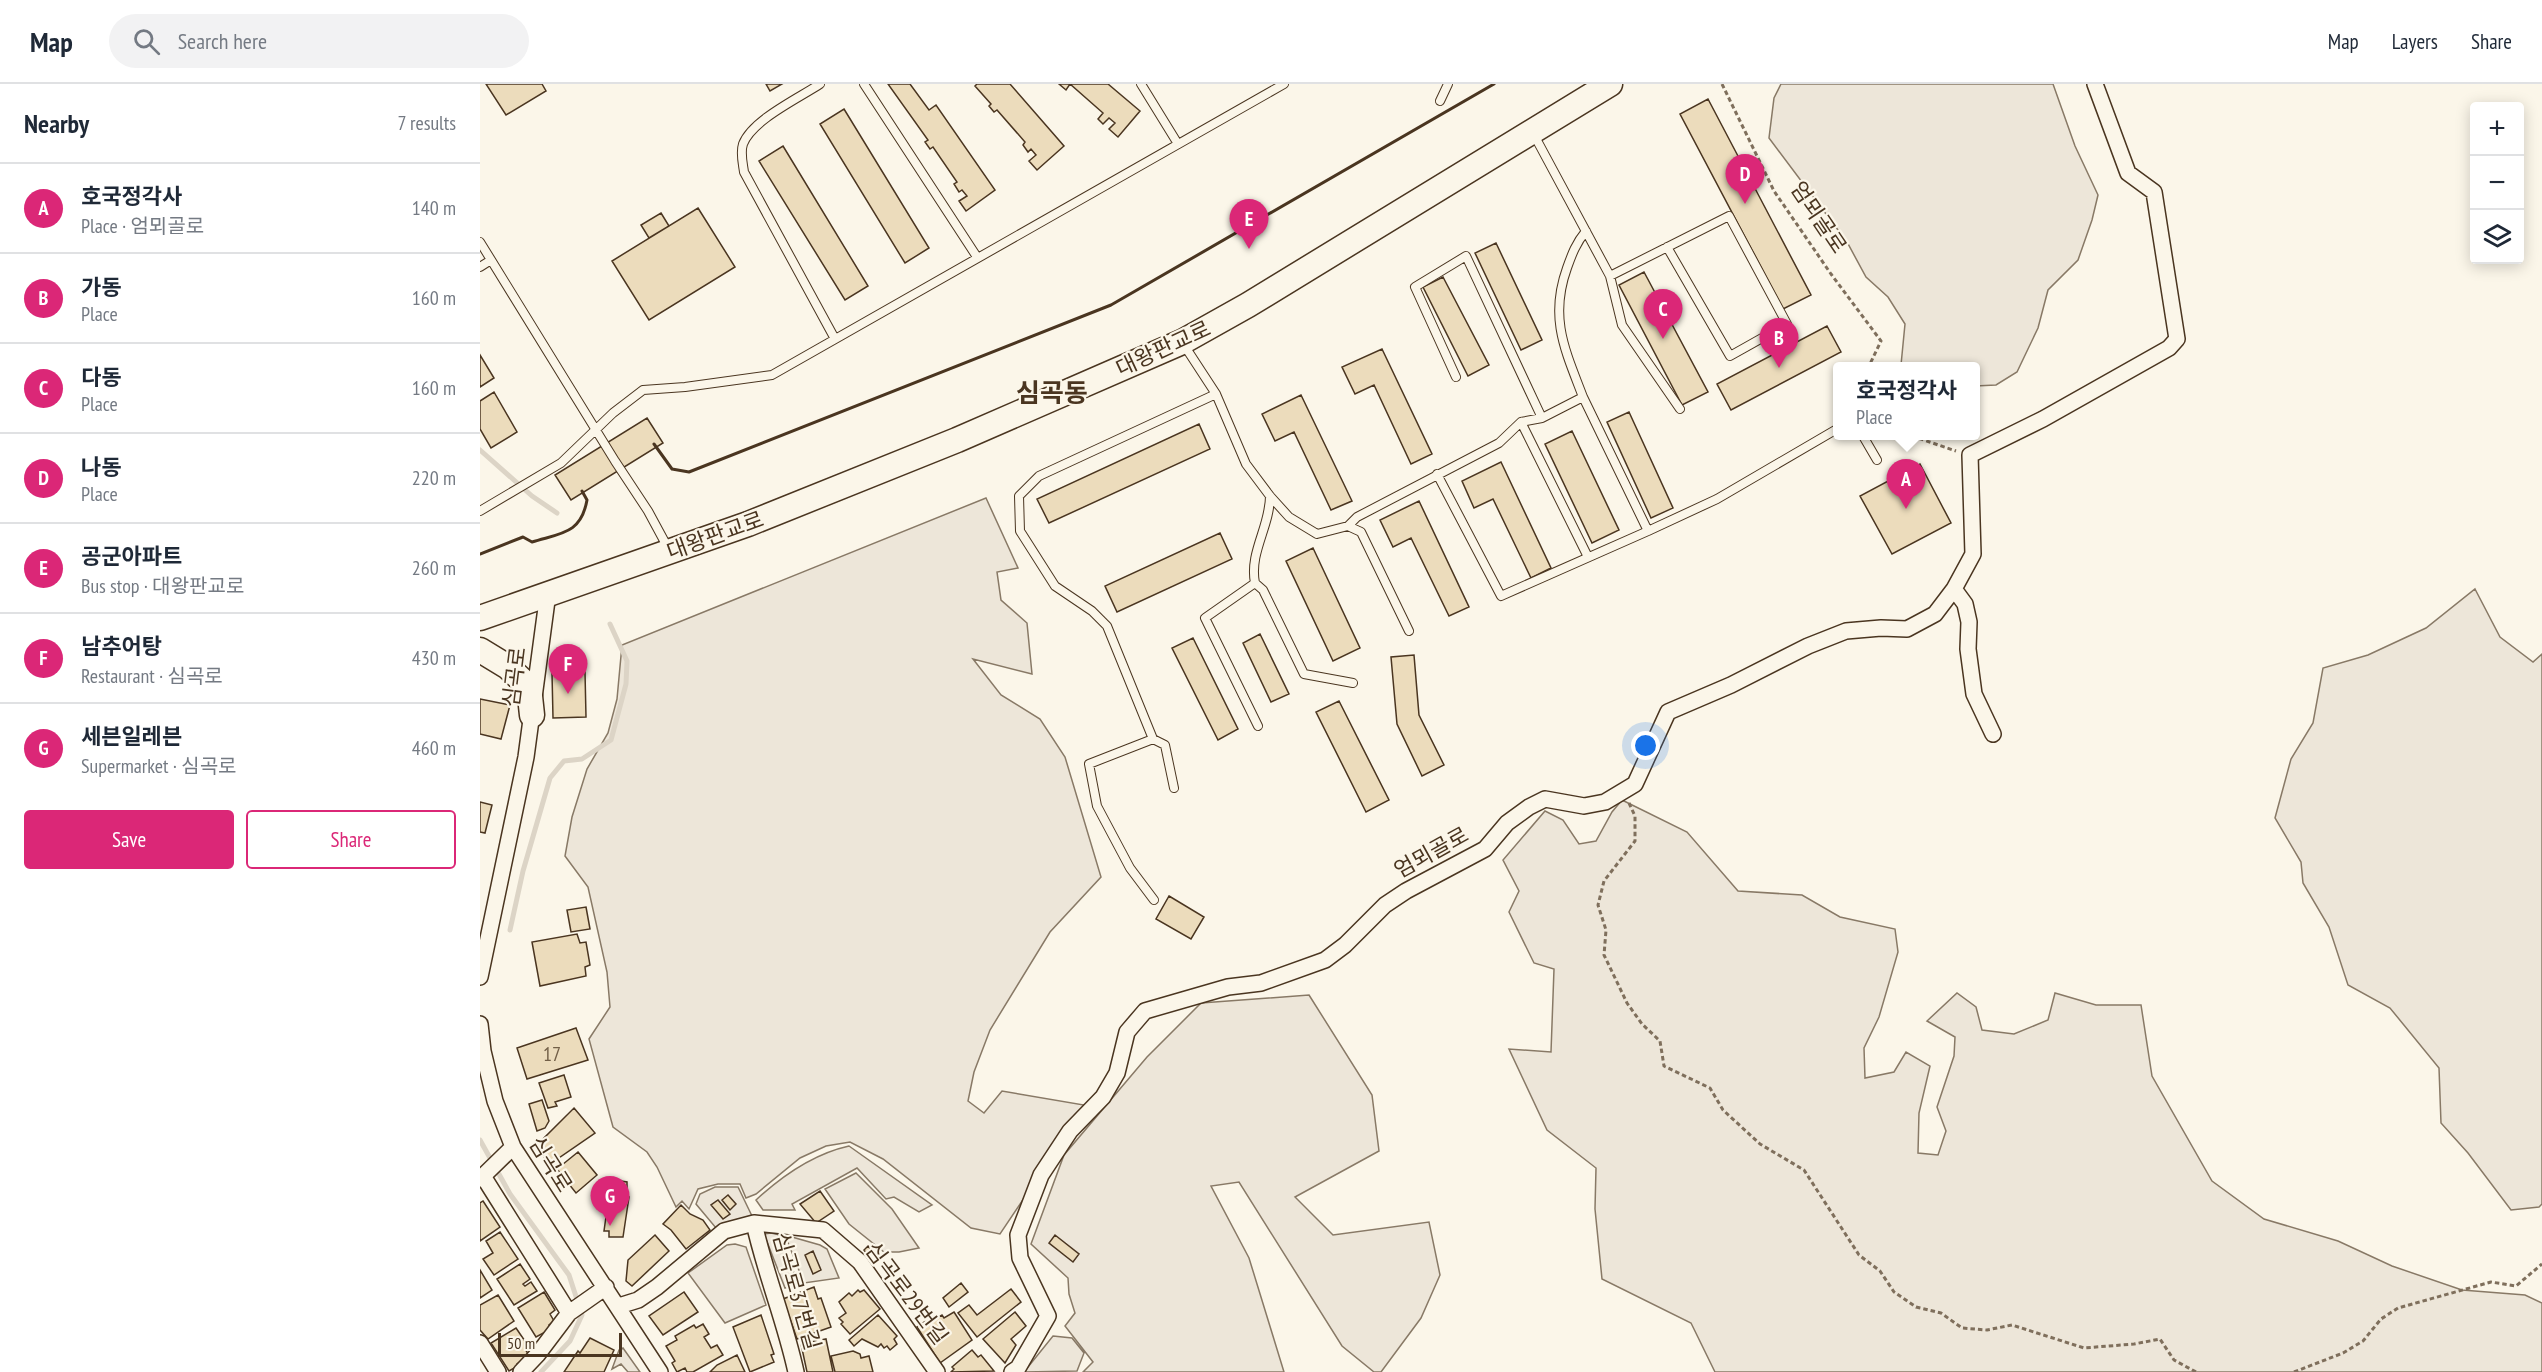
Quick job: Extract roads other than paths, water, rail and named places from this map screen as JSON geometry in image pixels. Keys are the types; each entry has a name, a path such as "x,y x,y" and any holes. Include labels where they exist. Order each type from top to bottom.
{"main road":[{"name":"대왕판교로","path":"480,618 748,524 957,440 1182,342 1248,305 1610,84"},
{"path":"480,650 508,667 529,687 532,715"}],"street":[{"name":"엄뫼골로","path":"1012,1372 1018,1368 1047,1316 1020,1258 1018,1235 1041,1175 1070,1131 1103,1097 1117,1073 1127,1032 1145,1011 1228,987 1261,983 1325,960 1345,945 1385,905 1406,891 1485,849 1507,823 1529,807 1545,799 1584,806 1605,802 1635,784 1668,712 1731,685 1808,646 1846,631 1881,628 1907,629 1935,614 1954,589 1973,554 1970,455 2043,419 2169,348 2177,339 2154,192 2128,173 2095,84"},
{"path":"1954,589 1965,604 1969,622 1968,650 1974,694 1993,734"},
{"name":"심곡로","path":"480,977 482,957 526,757 548,593"},
{"name":"심곡로","path":"480,1024 483,1051 508,1151 606,1287 660,1372"},
{"path":"508,1151 484,1175 569,1313"},
{"name":"심곡로29번길","path":"618,1306 638,1300 657,1287 724,1231 754,1223 823,1230 860,1262 937,1372"},
{"name":"심곡로37번길","path":"754,1223 759,1247 790,1344 796,1372"},
{"path":"521,1372 538,1354 569,1313 606,1287"},
{"path":"480,1343 498,1372"}],"lane":[{"path":"820,84 755,126 743,145 742,161 744,172 835,339"},
{"path":"864,84 976,257"},
{"path":"1141,84 1178,144"},
{"path":"481,508 503,498 561,463 613,413 643,390 685,387 772,375 1284,84"},
{"path":"1440,101 1449,84"},
{"path":"1532,132 1610,276 1622,325 1680,409"},
{"path":"1610,276 1667,247 1729,216 1787,324 1730,356 1667,247"},
{"path":"1586,231 1575,243 1561,283 1557,307 1559,331 1583,397 1648,531"},
{"path":"480,242 648,511 670,552"},
{"path":"1456,377 1416,287 1466,256 1542,418"},
{"path":"480,267 491,260"},
{"path":"1182,342 1216,394 1246,464 1289,517 1317,534 1348,526 1357,517 1499,444 1521,422 1542,418 1583,397"},
{"path":"1174,788 1165,745 1153,739 1107,626 1092,611 1055,586 1020,531 1019,496 1039,476 1216,394"},
{"path":"1521,422 1587,557"},
{"path":"1437,474 1501,596 1717,499 1833,431"},
{"path":"1866,440 1877,460"},
{"path":"1270,496 1270,508 1252,567 1256,583 1263,590 1304,674 1353,683"},
{"path":"1348,526 1361,532 1409,631"},
{"path":"1256,583 1204,618 1258,726"},
{"path":"1153,739 1089,764 1097,806 1130,868 1154,900"}],"waterway":[{"path":"480,450 532,496 557,513"},
{"path":"510,930 523,871 550,778 564,761 582,759 611,740 626,684 627,661 610,624"},
{"path":"480,1140 510,1194 569,1275 582,1315 570,1341 541,1372"}],"place":[{"name":"나동","path":"1745,204"},
{"name":"공군아파트","path":"1249,249"},
{"name":"다동","path":"1663,339"},
{"name":"가동","path":"1779,368"},
{"name":"호국정각사","path":"1906,509"},
{"name":"남추어탕","path":"568,694"},
{"name":"세븐일레븐","path":"610,1226"}],"district":[{"name":"심곡동","path":"1052,392"}]}
